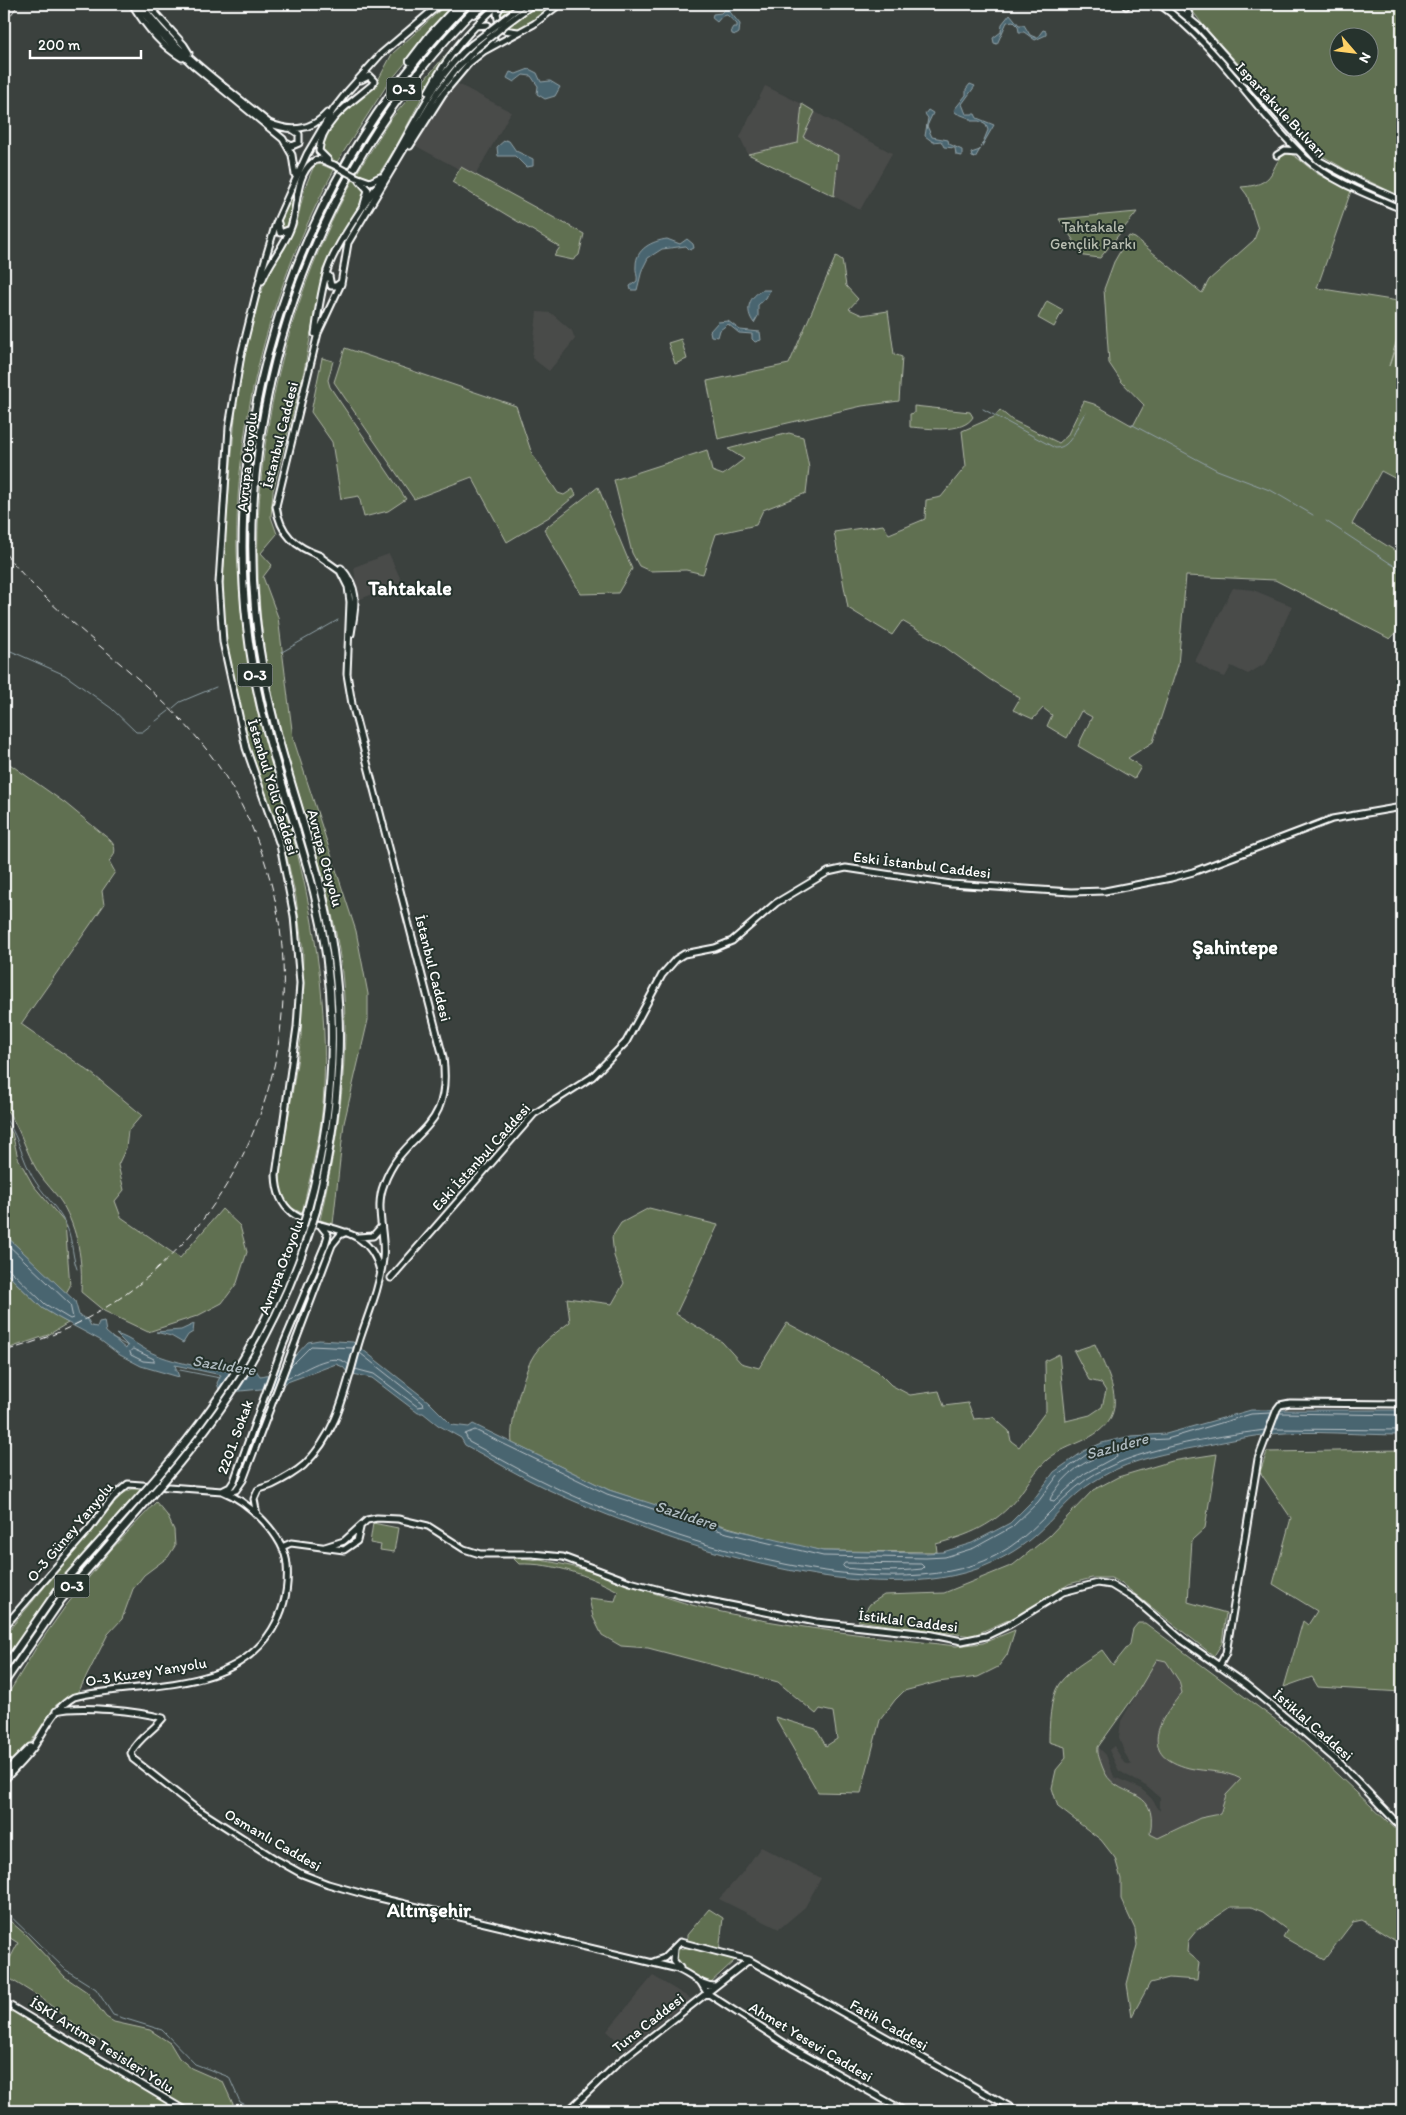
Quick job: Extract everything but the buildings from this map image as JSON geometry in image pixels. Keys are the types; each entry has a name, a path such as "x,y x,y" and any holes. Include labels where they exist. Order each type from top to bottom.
{"highway":[{"path":"394,88 417,51 460,4"},
{"name":"Avrupa Otoyolu","path":"4,1668 62,1584 145,1491 197,1429 245,1358 284,1278 308,1209 322,1152 330,1095 332,1044 330,986 314,894 270,742 255,676 248,626 244,573 246,494 259,391 286,292 305,243 335,182 363,134 394,88 433,40 467,4"},
{"name":"Avrupa Otoyolu","path":"4,1684 61,1600 194,1446 249,1367 288,1289 316,1211 328,1160 336,1112 340,1063 339,1004 336,966 326,910 275,725 260,653 253,563 258,456 267,398 279,346 298,284 326,219 360,155 388,112 417,72 480,4"},
{"path":"455,29 486,4"}],"main road":[{"path":"132,4 139,15 171,52 190,60"},
{"path":"137,4 157,31 190,60 286,143 292,146 300,140 299,134 292,130 269,123 190,60 160,28 142,4"},
{"path":"147,4 184,45 190,60"},
{"name":"İstanbul Yolu Caddesi","path":"380,1271 375,1254 358,1237 348,1232 299,1219 290,1213 279,1197 277,1189 276,1175 299,1005 298,947 280,846 246,748 228,675 220,613 220,550 229,427 241,355 262,270 284,204 318,134 347,92 381,54 440,4"},
{"path":"417,120 422,103 444,63 470,30 500,4"},
{"path":"500,4 497,13 499,25 504,30 521,31"},
{"path":"505,22 523,4"},
{"path":"311,359 327,271 332,259 389,168 442,77 474,46 505,22 533,4"},
{"path":"484,51 521,31 560,4"},
{"name":"Ispartakule Bulvarı","path":"1160,4 1190,27 1286,133 1318,160 1359,182 1402,201"},
{"name":"Ispartakule Bulvarı","path":"1171,4 1196,24 1306,158 1332,177 1402,209"},
{"path":"1184,4 1196,24"},
{"path":"404,151 412,144 456,76 484,51 494,38 490,26 481,24 470,30"},
{"path":"311,359 322,320 337,292 342,278 348,243 438,92 474,46"},
{"path":"357,82 369,76 374,81 372,85 339,112 320,146 320,155 356,177 373,182 389,168"},
{"path":"292,130 309,126 322,119 347,92"},
{"path":"286,143 292,155 295,178"},
{"path":"1278,155 1283,151 1294,150 1306,158"},
{"name":"İstanbul Yolu Caddesi","path":"257,294 293,220 302,179 314,160 320,159 334,165"},
{"path":"356,177 368,190 362,211"},
{"path":"284,204 278,224 279,231 285,233 293,220"},
{"path":"332,259 329,284 336,286 342,278"},
{"name":"İstanbul Caddesi","path":"311,359 276,506 281,527 287,536 303,549 328,558 348,575 356,595 356,607 348,657"},
{"name":"İstanbul Caddesi","path":"319,556 340,571 349,591 347,674 352,704 443,1057 445,1075 442,1103 436,1117 395,1162 383,1186 380,1200 384,1258 380,1271"},
{"path":"349,591 356,607"},
{"path":"356,607 362,608"},
{"path":"349,621 356,607"},
{"name":"Eski İstanbul Caddesi","path":"391,1278 534,1114 592,1077 626,1042 662,976 676,959 684,954 715,948 732,941 776,903 828,872 846,868 951,884 1071,892 1105,891 1193,872 1332,819 1402,807"},
{"name":"2201. Sokak","path":"222,1491 230,1487 234,1481 283,1345 327,1240 326,1230 318,1223"},
{"path":"358,1237 373,1236 381,1227"},
{"name":"2201. Sokak","path":"228,1493 236,1490 243,1480 332,1245 340,1235 348,1232"},
{"path":"257,1515 254,1499 258,1490 272,1485 304,1465 324,1442 341,1407 359,1342 378,1290 380,1271"},
{"path":"1219,1667 1226,1653 1258,1458 1277,1409 1285,1404 1402,1404"},
{"name":"O-3 Güney Yanyolu","path":"4,1628 90,1528 113,1497 128,1484 228,1493"},
{"name":"O-3 Kuzey Yanyolu","path":"4,1780 28,1755 56,1711 67,1701 99,1692 164,1685 220,1673 243,1661 259,1648 280,1618 288,1587 287,1562 282,1547 257,1515 243,1502 228,1493"},
{"name":"İstiklal Caddesi","path":"325,1547 342,1542 371,1518 413,1521 428,1526 464,1549 474,1553 532,1554 563,1558 630,1582 679,1595 816,1622 927,1634 962,1641 978,1639 997,1631 1064,1592 1090,1584 1106,1584 1125,1592 1182,1640 1245,1684 1334,1758 1402,1828"},
{"path":"342,1542 341,1546 344,1550 355,1544 359,1538 360,1528"},
{"path":"352,1534 357,1535 359,1538"},
{"name":"İstiklal Caddesi","path":"282,1547 291,1544 344,1550"},
{"path":"67,1701 77,1709"},
{"path":"56,1711 77,1709"},
{"name":"Osmanlı Caddesi","path":"77,1709 130,1712 163,1718 156,1728 134,1747 131,1752 133,1759 192,1806 234,1835 302,1874 328,1884 394,1902 653,1962 682,1970 700,1983"},
{"path":"4,1773 29,1748 52,1717"},
{"name":"Fatih Caddesi","path":"674,1949 680,1942 735,1955 748,1960 1017,2111"},
{"path":"653,1962 664,1958 674,1949"},
{"path":"674,1949 673,1960 682,1970"},
{"path":"735,1955 738,1961 737,1968"},
{"name":"Tuna Caddesi","path":"568,2111 619,2062 748,1960"},
{"path":"700,1983 715,1986"},
{"path":"700,1983 707,1993"},
{"path":"698,2000 700,1983"},
{"name":"Ahmet Yesevi Caddesi","path":"707,1993 792,2048 904,2111"},
{"name":"İSKİ Arıtma Tesisleri Yolu","path":"4,2002 186,2111"}],"shaded area":[{"path":"458,84 511,112 476,174 461,167 459,169 416,146 452,86"},
{"path":"765,86 802,104 798,143 748,154 740,137"},
{"path":"815,112 892,153 860,210 834,196 838,155 803,137"},
{"path":"537,312 551,313 572,331 575,339 549,371 532,358"},
{"path":"389,554 402,582 358,600 354,567"},
{"path":"1233,588 1253,590 1292,606 1266,663 1248,674 1231,666 1225,677 1211,672 1195,661"},
{"path":"1157,1659 1166,1661 1179,1681 1182,1693 1163,1717 1189,1768 1226,1772 1241,1779 1220,1814 1200,1818 1158,1838 1150,1835 1152,1821 1131,1791 1123,1789 1106,1777 1097,1752 1098,1747 1106,1755 1114,1777 1140,1788 1151,1798 1160,1811 1160,1798 1146,1786 1119,1771 1109,1750 1114,1746 1124,1763 1132,1765 1124,1752 1119,1737 1121,1721"},
{"path":"761,1847 821,1878 805,1907 779,1929 719,1899 742,1873"},
{"path":"653,1976 691,1999 626,2049 607,2031"}],"green space":[{"path":"447,4 454,4 387,85 337,162 325,156 322,146 330,129 351,103 375,86 392,54"},
{"path":"505,4 554,4 525,26 512,29 505,28 508,25 502,17 499,19"},
{"path":"1190,4 1402,4 1402,197 1350,172 1321,155 1203,25 1191,9"},
{"path":"455,44 434,76 398,143 378,175 370,179 357,173 390,120"},
{"path":"802,104 815,112 803,137 838,155 834,196 748,154 798,143"},
{"path":"1291,153 1316,173 1351,191 1317,288 1398,301 1402,300 1402,322 1389,366 1402,329 1402,482 1381,471 1352,524 1402,555 1402,626 1390,639 1275,580 1186,576 1178,665 1153,742 1128,758 1141,767 1134,779 1078,746 1092,717 1081,711 1067,738 1047,726 1052,715 1043,708 1033,719 1013,710 1020,698 989,679 938,642 902,621 892,635 848,608 834,532 883,525 889,534 925,519 926,500 941,497 966,466 962,431 994,417 1000,410 1012,420 1059,443 1067,436 1084,401 1094,404 1133,426 1144,405 1121,381 1109,363 1104,289 1114,262 1129,236 1135,238 1202,293 1209,280 1254,240 1258,229 1247,195 1241,187 1263,182 1269,177 1279,160"},
{"path":"320,164 334,170 292,260 275,307 250,403 242,453 238,502 237,552 245,639 254,697 304,881 315,939 322,998 324,1027 323,1102 316,1150 302,1213 292,1208 280,1193 280,1170 301,1038 303,952 296,898 282,835 257,774 245,732 229,667 222,607 225,535 237,394 253,315 267,277 296,226 305,187 314,166"},
{"path":"303,167 286,229 281,231 279,228 286,203"},
{"path":"461,167 584,234 579,255 573,260 554,256 560,247 452,182"},
{"path":"353,180 362,187 364,191 363,198 323,269 304,371 273,491 271,517 277,534 261,553 272,565 263,577 278,617 293,738 356,931 368,994 368,1020 344,1123 333,1224 320,1220 334,1148 343,1077 345,1041 342,969 329,900 283,739 268,673 260,610 258,546 261,483 269,419 283,357 301,296 325,237"},
{"name":"Tahtakale Gençlik Parkı","path":"1137,212 1100,258 1084,256 1059,219"},
{"path":"836,256 842,260 846,286 858,299 849,309 862,315 888,311 894,354 902,357 899,401 862,406 718,439 707,381 789,364"},
{"path":"1047,301 1063,310 1054,327 1038,318"},
{"path":"681,339 687,359 675,364 668,343"},
{"path":"345,348 516,406 532,454 558,493 564,495 573,489 576,495 549,517 507,542 472,477 414,499 334,382"},
{"path":"322,358 333,361 328,380 330,387 406,499 388,511 364,517 359,496 341,499 332,442 311,412"},
{"path":"914,406 970,412 973,417 961,426 953,428 910,427 910,414 914,413"},
{"path":"789,433 803,437 809,468 806,493 763,510 756,525 716,534 703,574 686,570 650,571 639,566 632,553 614,480 707,450 712,471 723,475 744,459 728,449"},
{"path":"598,487 632,569 618,593 581,594 544,529"},
{"path":"4,760 65,803 110,840 115,848 114,854 109,861 115,872 102,891 104,905 21,1024 90,1072 142,1115 128,1131 126,1148 118,1165 124,1190 115,1201 121,1217 180,1258 222,1209 240,1226 247,1252 237,1283 222,1303 197,1316 148,1332 104,1311 81,1292 80,1257 72,1224 62,1203 38,1172 10,1114 4,1107"},
{"path":"4,1122 12,1133 18,1158 33,1185 65,1223 70,1286 66,1293 4,1234"},
{"path":"649,1208 718,1225 676,1314 722,1342 741,1363 759,1368 787,1323 877,1371 891,1385 910,1395 939,1391 944,1406 968,1403 974,1419 993,1417 1009,1431 1011,1441 1019,1447 1046,1411 1045,1361 1059,1354 1066,1421 1090,1415 1102,1407 1106,1391 1101,1383 1089,1380 1074,1351 1095,1344 1113,1390 1114,1408 1111,1417 1098,1432 1048,1459 1017,1498 1000,1515 970,1533 936,1544 937,1552 823,1551 789,1544 684,1515 609,1490 512,1443 513,1424 524,1377 534,1354 554,1334 570,1322 567,1298 612,1304 624,1283 614,1256 612,1237 621,1223"},
{"path":"4,1271 42,1308 68,1323 48,1335 4,1350"},
{"path":"1402,1450 1402,1692 1318,1687 1312,1677 1284,1687 1303,1621 1308,1625 1317,1611 1273,1584 1291,1518 1260,1472 1267,1452"},
{"path":"1217,1454 1205,1528 1192,1540 1188,1602 1226,1613 1222,1643 1214,1656 1122,1584 1111,1578 1092,1578 1069,1584 1015,1617 972,1636 858,1621 870,1604 884,1595 944,1593 1013,1565 1049,1536 1093,1490 1118,1477 1172,1461"},
{"path":"132,1489 142,1489 45,1601 4,1663 4,1636 122,1494"},
{"path":"156,1502 167,1515 174,1530 175,1546 168,1557 144,1575 133,1589 122,1619 108,1634 79,1691 56,1705 26,1749 4,1769 4,1701 36,1648 65,1607 110,1551"},
{"path":"373,1523 398,1528 394,1552 380,1550 381,1545 370,1543"},
{"path":"513,1558 563,1564 683,1603 739,1616 862,1635 956,1646 983,1643 1015,1630 1007,1655 998,1667 978,1677 938,1682 904,1691 895,1700 880,1720 861,1793 818,1792 775,1717 816,1729 826,1746 837,1739 833,1712 820,1709 816,1714 778,1682 648,1648 621,1646 602,1635 593,1617 589,1598 615,1601 618,1591 570,1571 532,1564 519,1564"},
{"path":"1138,1623 1145,1623 1292,1732 1402,1835 1402,1945 1362,1920 1353,1922 1324,1960 1283,1937 1287,1930 1263,1912 1251,1907 1231,1907 1197,1930 1188,1941 1187,1952 1199,1962 1197,1980 1169,1978 1150,1983 1132,2016 1127,1984 1137,1945 1135,1929 1121,1899 1121,1879 1115,1858 1101,1840 1058,1807 1052,1788 1056,1770 1066,1758 1065,1747 1049,1742 1052,1704 1059,1684 1073,1670 1102,1650 1113,1665 1130,1644 1133,1629","holes":["1157,1659 1166,1661 1179,1681 1182,1693 1173,1703 1160,1725 1157,1736 1158,1746 1163,1755 1173,1762 1189,1768 1222,1773 1241,1779 1226,1795 1220,1814 1200,1818 1158,1838 1150,1834 1151,1818 1148,1807 1142,1799 1116,1785 1108,1777 1102,1766 1098,1747 1138,1691"]},
{"path":"709,1909 723,1918 719,1952 687,1941 687,1935"},
{"path":"4,1916 25,1934 65,1977 87,1992 106,2017 114,2022 150,2030 170,2043 179,2058 191,2068 223,2082 233,2104 242,2111 193,2111 159,2091 164,2082 73,2024 44,2000 4,1975 4,1970 18,1943 4,1934"},
{"path":"691,1947 735,1960 710,1983 681,1966 675,1957 678,1949"},
{"path":"4,2006 21,2013 181,2111 4,2111"}],"water":[{"path":"730,4 739,4 730,12 740,24 739,33 736,35 732,34 731,30 733,27 737,27 737,24 727,15 722,16 717,22 712,18 713,14 721,13"},
{"path":"1010,14 1019,25 1024,25 1030,35 1037,38 1043,30 1046,31 1046,35 1035,40 1024,32 1019,32 1018,26 1013,21 1007,22 997,44 994,43 993,38 1001,32 1002,24"},
{"path":"529,69 537,73 541,82 550,81 560,87 555,96 545,99 537,94 538,86 531,76 523,75 514,82 507,78 510,72 516,74"},
{"path":"970,84 975,86 962,104 966,114 975,114 977,118 994,125 981,148 988,130 986,125 979,121 971,121 954,110 966,95 966,89"},
{"path":"928,110 933,113 927,126 932,137 948,140 949,144 962,150 962,156 956,155 955,148 944,147 941,141 933,142 925,136 928,118 925,114"},
{"path":"505,140 509,141 516,151 533,159 533,166 526,167 515,156 498,156 497,147"},
{"path":"980,150 975,158 972,157 971,153"},
{"path":"667,239 680,244 687,239 693,244 694,248 690,250 686,246 662,249 648,258 642,270 637,290 631,290 630,286 637,281 636,267 639,254 651,244"},
{"path":"763,290 770,290 766,298 758,305 758,316 754,323 749,313 751,300"},
{"path":"728,321 740,330 760,332 761,340 755,342 752,339 752,334 739,333 728,324 720,330 718,337 711,336 710,331 718,322"},
{"path":"4,1234 75,1301 79,1315 88,1320 91,1326 97,1327 99,1322 104,1321 106,1332 126,1349 127,1345 116,1334 167,1359 220,1370 256,1370 260,1376 268,1375 281,1368 308,1342 319,1340 353,1342 428,1401 452,1425 469,1427 473,1424 609,1490 728,1528 823,1551 926,1553 943,1552 972,1543 1010,1523 1034,1499 1054,1472 1084,1451 1102,1443 1131,1436 1166,1434 1251,1410 1402,1410 1402,1435 1271,1434 1162,1454 1138,1461 1104,1475 1077,1494 1028,1541 1007,1555 977,1569 929,1579 876,1581 819,1575 760,1564 702,1548 646,1530 549,1490 465,1445 461,1438 438,1425 423,1413 418,1413 372,1378 348,1373 343,1367 336,1364 271,1388 220,1393 217,1383 221,1375 175,1365 179,1377 141,1366 120,1355 100,1340 42,1308 4,1271"},
{"path":"194,1324 193,1332 188,1335 183,1343 171,1336 156,1332 181,1330"}],"waterway":[{"path":"983,409 1055,448 1061,447 1070,440 1086,412"},
{"path":"1131,424 1217,470 1272,491 1313,515"},
{"path":"1326,521 1402,571"},
{"path":"282,652 338,620"},
{"path":"4,648 65,675 111,708 136,732 142,732 151,725"},
{"path":"173,708 180,702 216,687"},
{"path":"156,721 169,711"},
{"path":"4,1117 15,1136 32,1177 60,1214 67,1227 77,1269"},
{"name":"Sazlıdere","path":"112,1338 128,1346"},
{"name":"Sazlıdere","path":"175,1369 220,1378"},
{"path":"4,1910 66,1970 96,1989 113,2015 162,2030 195,2064 229,2077 240,2102 257,2111"}],"railway":[{"path":"4,24 19,4"},
{"path":"4,552 30,582 58,609 148,687 176,715 202,744 225,776 264,860 282,947 280,1035 258,1120 219,1197 162,1264 90,1316 4,1351"}],"district":[{"name":"Tahtakale","path":"410,588"},
{"name":"Şahintepe","path":"1235,947"},
{"name":"Altınşehir","path":"429,1910"}]}
